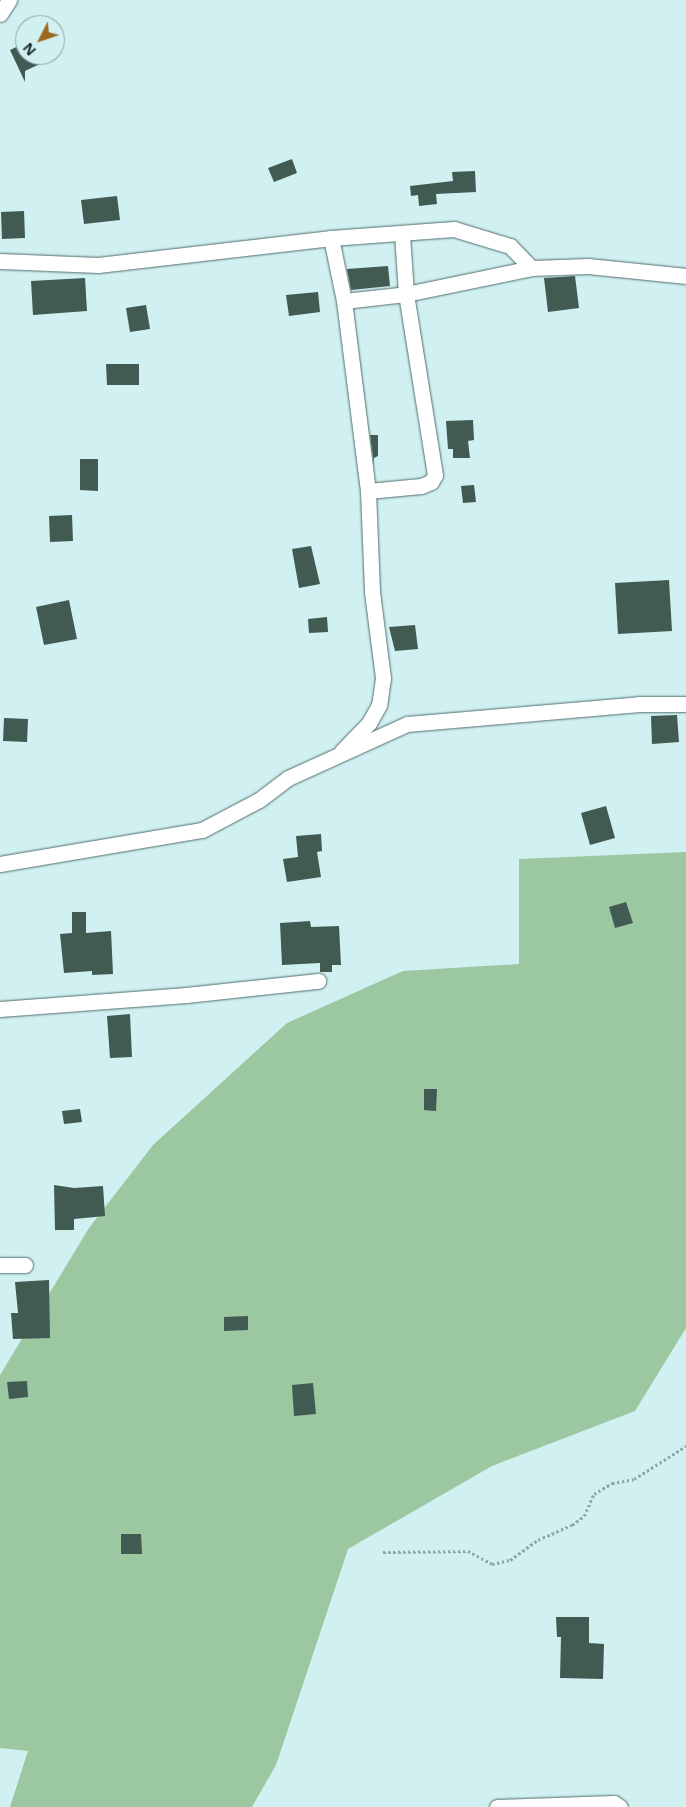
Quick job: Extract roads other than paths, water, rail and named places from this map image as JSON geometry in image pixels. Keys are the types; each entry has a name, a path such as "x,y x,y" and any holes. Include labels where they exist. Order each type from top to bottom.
{"street":[{"path":"0,14 9,0"},
{"path":"0,261 98,265 331,238 454,229 470,232 510,246 531,268"},
{"path":"368,491 421,486 431,482 435,475 406,294 402,233"},
{"path":"331,238 344,301 368,491 372,592 383,678 378,705 369,723 335,758"},
{"path":"344,301 406,294 531,268 588,266 686,276"},
{"path":"0,864 202,830 259,800 288,778 407,724 639,704 686,704"},
{"path":"0,1009 186,995 318,981"},
{"path":"0,1266 25,1265"},
{"path":"497,1807 614,1803 620,1807"}]}
